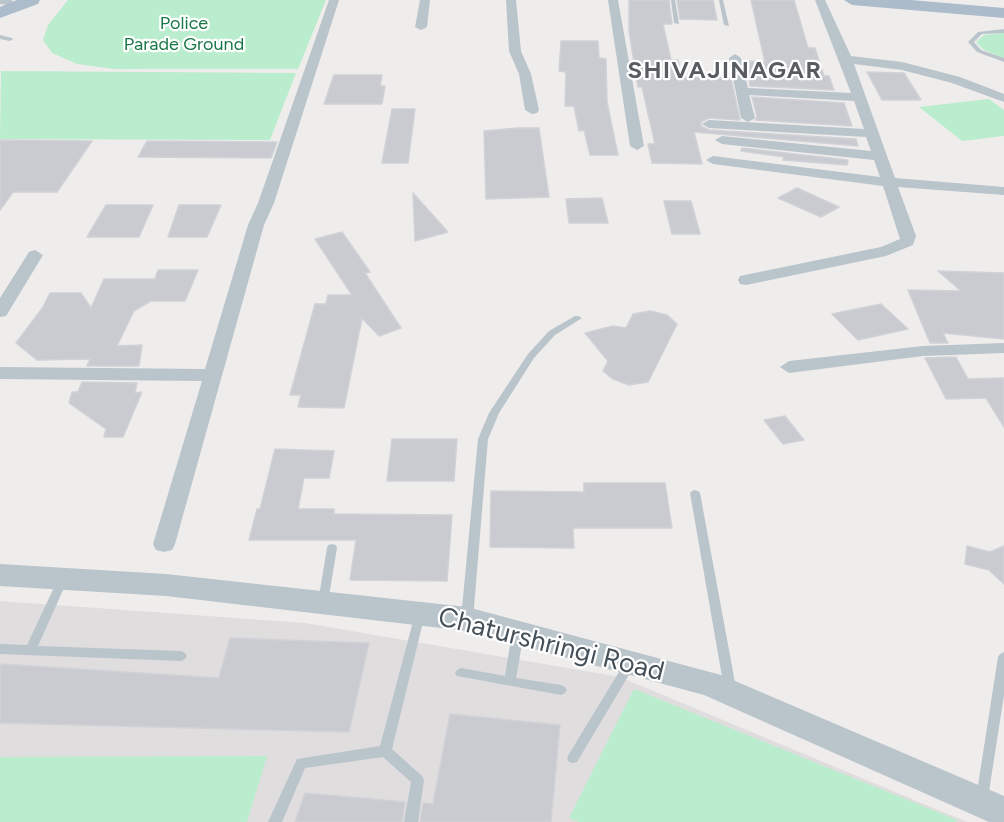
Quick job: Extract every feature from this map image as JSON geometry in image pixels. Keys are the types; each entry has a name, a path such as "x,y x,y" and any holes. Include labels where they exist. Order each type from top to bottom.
{"main road":[{"path":"4,5 32,0"},
{"path":"852,0 1004,13"},
{"path":"940,0 1004,6"}],"street":[{"path":"164,544 256,225 266,203 334,0"},
{"path":"421,27 425,0"},
{"path":"512,0 515,51 525,74 532,110"},
{"path":"613,0 637,146"},
{"path":"746,280 900,247 907,242 908,236 846,59 819,0"},
{"path":"735,58 748,118"},
{"path":"846,59 902,66 956,80 1004,98"},
{"path":"741,91 859,97"},
{"path":"709,124 871,133"},
{"path":"722,140 879,156"},
{"path":"712,160 888,182 1004,191"},
{"path":"0,312 35,255"},
{"path":"789,367 923,351 1004,348"},
{"path":"0,373 213,375"},
{"name":"Chaturshringi Road","path":"0,575 166,585 467,619 710,684 988,812"}],"lane":[{"path":"673,0 677,23"},
{"path":"721,0 727,25"},
{"path":"1004,31 980,33 971,42 979,51 1004,60"},
{"path":"0,37 10,39"},
{"path":"467,619 483,439 494,413 531,356 552,333 578,318"},
{"path":"695,494 731,693"},
{"path":"322,602 332,548"},
{"path":"31,649 63,579"},
{"path":"385,751 420,614"},
{"path":"510,680 518,633"},
{"path":"0,649 181,656"},
{"path":"988,812 1004,657"},
{"path":"573,758 630,663"},
{"path":"461,673 561,690"},
{"path":"275,822 301,764 385,751"},
{"path":"385,751 418,780 411,822"}],"shaded area":[{"path":"0,601 305,623 620,677 967,822 0,822"}],"green space":[{"name":"Police Parade Ground","path":"68,0 326,0 298,69 115,69 77,64 52,53 43,40 48,25"},
{"path":"1004,33 1004,58 984,50 976,42 984,35"},
{"path":"1,71 296,73 270,140 0,139"},
{"path":"989,99 1004,110 1004,136 962,141 919,107"},
{"path":"634,689 957,820 956,822 579,822 569,818"},
{"path":"267,756 247,822 0,822 0,757"}],"building":[{"path":"629,0 669,0 672,24 663,24 671,60 678,60 681,77 731,78 740,120 709,118 701,122 701,126 709,130 856,139 858,146 694,132 702,164 652,163 648,144 655,144 642,87 638,87 629,31"},
{"path":"677,0 713,0 717,20 680,19"},
{"path":"751,0 794,0 808,48 815,48 824,76 829,76 834,90 750,86 747,61 765,62"},
{"path":"561,41 598,41 599,58 606,59 607,102 618,155 590,155 584,130 579,131 574,106 565,106 566,72 559,71"},
{"path":"867,72 904,73 921,100 882,100"},
{"path":"334,75 382,75 380,86 385,86 382,104 324,104"},
{"path":"752,97 844,103 852,126 755,120 757,117"},
{"path":"392,109 415,109 408,163 382,163"},
{"path":"539,128 549,197 486,199 484,131"},
{"path":"0,140 92,141 57,192 13,192 0,210"},
{"path":"147,141 277,142 271,158 138,157"},
{"path":"742,148 848,160 847,165 783,160 784,157 741,151"},
{"path":"797,188 839,207 821,217 778,198"},
{"path":"413,193 448,232 415,241"},
{"path":"602,198 608,223 569,223 566,199"},
{"path":"664,201 691,201 700,234 672,234"},
{"path":"106,205 153,205 139,237 87,237"},
{"path":"179,205 221,205 207,237 168,237"},
{"path":"342,232 370,272 365,273 401,328 379,336 362,318 344,408 298,407 301,395 290,395 315,304 326,304 328,295 352,295 315,239"},
{"path":"158,270 198,270 185,301 151,301 134,311 117,346 142,345 139,366 87,366 90,359 37,360 16,343 43,307 50,293 81,293 91,308 104,279 155,279"},
{"path":"938,271 1004,273 1004,339 943,333 948,343 930,343 908,290 961,291"},
{"path":"881,304 908,329 858,340 832,314"},
{"path":"650,311 667,315 677,324 648,382 629,385 613,379 603,371 608,361 585,333 613,326 626,328 633,314"},
{"path":"956,357 968,379 1004,378 1004,427 986,398 946,399 925,358"},
{"path":"82,382 137,383 135,393 142,392 123,437 104,437 106,429 69,403 72,392 78,392"},
{"path":"785,416 804,440 783,444 764,420"},
{"path":"392,439 457,439 454,481 387,481"},
{"path":"275,449 334,451 329,478 304,478 298,509 334,509 334,514 452,515 447,581 350,580 356,540 249,540 257,509 260,509"},
{"path":"584,483 665,483 672,528 573,528 574,548 490,547 491,491 584,492"},
{"path":"967,546 990,552 1004,546 1004,584 989,570 965,564"},
{"path":"230,638 369,643 349,732 0,723 0,664 219,678"},
{"path":"450,714 560,725 551,822 420,822 423,803 433,804"},
{"path":"305,793 405,802 402,822 295,822"}],"district":[{"name":"SHIVAJINAGAR","path":"725,71"}]}
